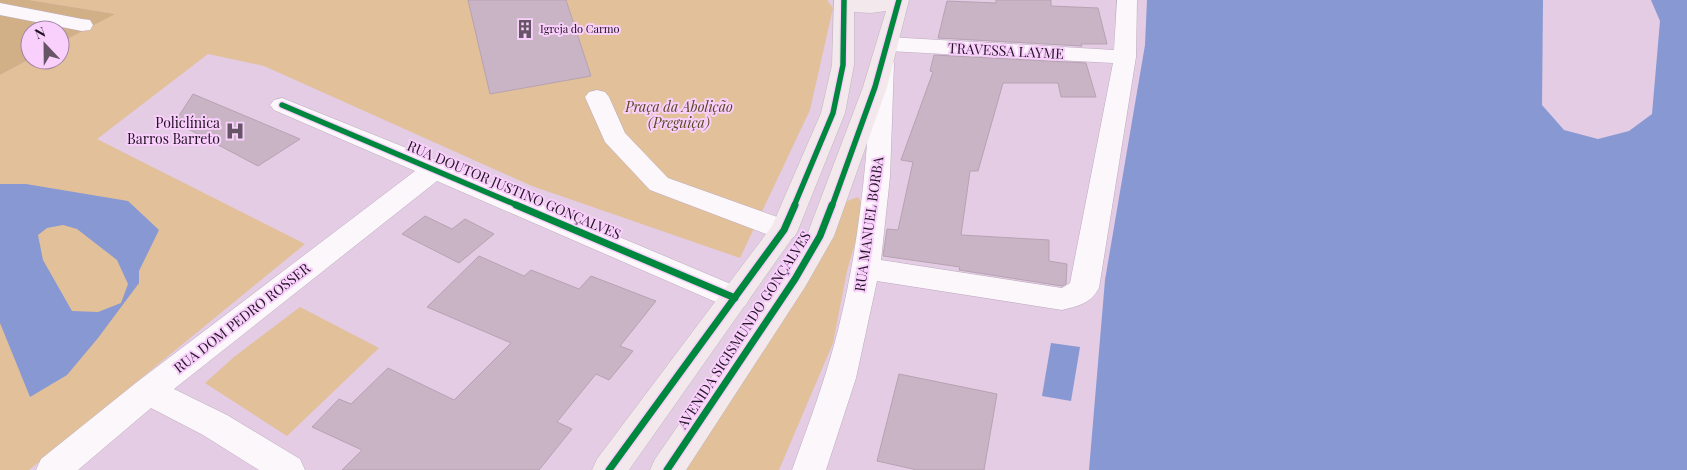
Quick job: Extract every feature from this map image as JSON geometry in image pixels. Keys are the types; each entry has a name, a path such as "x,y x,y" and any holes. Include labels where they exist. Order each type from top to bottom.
{"main road":[{"path":"843,1 863,8 889,4 899,0"},
{"name":"AVENIDA SIGISMUNDO GONÇALVES","path":"667,470 795,279 820,236 886,53 899,0"},
{"name":"AVENIDA SIGISMUNDO GONÇALVES","path":"609,470 784,230 833,113 843,65 843,1"}],"street":[{"path":"866,268 1062,299 1075,296 1084,288 1125,57 1127,0"},
{"path":"0,9 82,25"},
{"name":"TRAVESSA LAYME","path":"886,53 1125,57"},
{"name":"RUA MANUEL BORBA","path":"809,470 844,365 866,268 882,122 886,53"},
{"path":"598,97 614,136 660,184 784,230"},
{"name":"RUA DOUTOR JUSTINO GONÇALVES","path":"282,105 735,298"},
{"name":"RUA DOM PEDRO ROSSER","path":"53,470 148,390 434,169"},
{"path":"148,390 215,425 288,470"}],"green space":[{"name":"Praça da Abolição (Preguiça)","path":"29,0 827,0 833,8 810,110 740,258 532,186 264,66 208,54 97,139 305,244 29,470 0,470 0,75 20,64 20,70 70,70 70,38 114,14"},
{"path":"858,197 865,209 847,271 833,343 779,470 681,470 842,203"},
{"path":"300,307 379,348 287,436 205,383 234,357"}],"shaded area":[{"path":"0,0 29,0 115,14 70,38 70,20 20,20 20,64 0,75"}],"water":[{"path":"1147,0 1543,0 1542,105 1564,130 1598,139 1629,131 1652,114 1660,21 1651,0 1687,0 1687,470 1089,470 1105,280 1145,45"},
{"path":"0,184 26,184 128,201 159,230 139,271 139,283 98,338 67,375 30,397 0,323","holes":["63,225 77,229 117,260 128,284 121,303 98,312 72,311 43,260 38,235 47,228"]},
{"path":"1051,343 1080,347 1071,401 1042,396"}],"building":[{"name":"Igreja do Carmo","path":"468,0 566,0 591,76 490,94"},
{"path":"996,0 1051,0 1051,6 1098,8 1107,44 1081,44 1082,46 938,38 947,1 996,3"},
{"path":"934,55 1086,63 1096,97 1061,97 1058,83 1003,83 978,171 970,171 961,235 1049,240 1049,261 1067,264 1066,284 1062,286 959,270 960,267 883,256 887,229 898,230 913,162 901,160 933,72 930,71"},
{"name":"Policlínica Barros Barreto","path":"193,94 300,139 258,166 175,122"},
{"path":"425,216 452,229 465,219 494,234 459,263 402,234"},
{"path":"479,256 524,276 531,270 579,289 591,276 656,301 620,346 633,351 609,380 596,374 557,422 572,429 539,470 342,470 362,450 312,427 339,399 351,404 388,368 454,400 511,343 427,307"},
{"path":"899,374 997,394 984,470 917,470 877,461"}],"cycle path":[{"path":"609,470 784,230 833,113 843,65 844,0"},
{"path":"667,470 795,279 820,236 875,87 899,0"},
{"path":"282,105 735,298"}],"place":[{"name":"Igreja do Carmo","path":"525,29"},
{"name":"Policlínica Barros Barreto","path":"235,131"}]}
